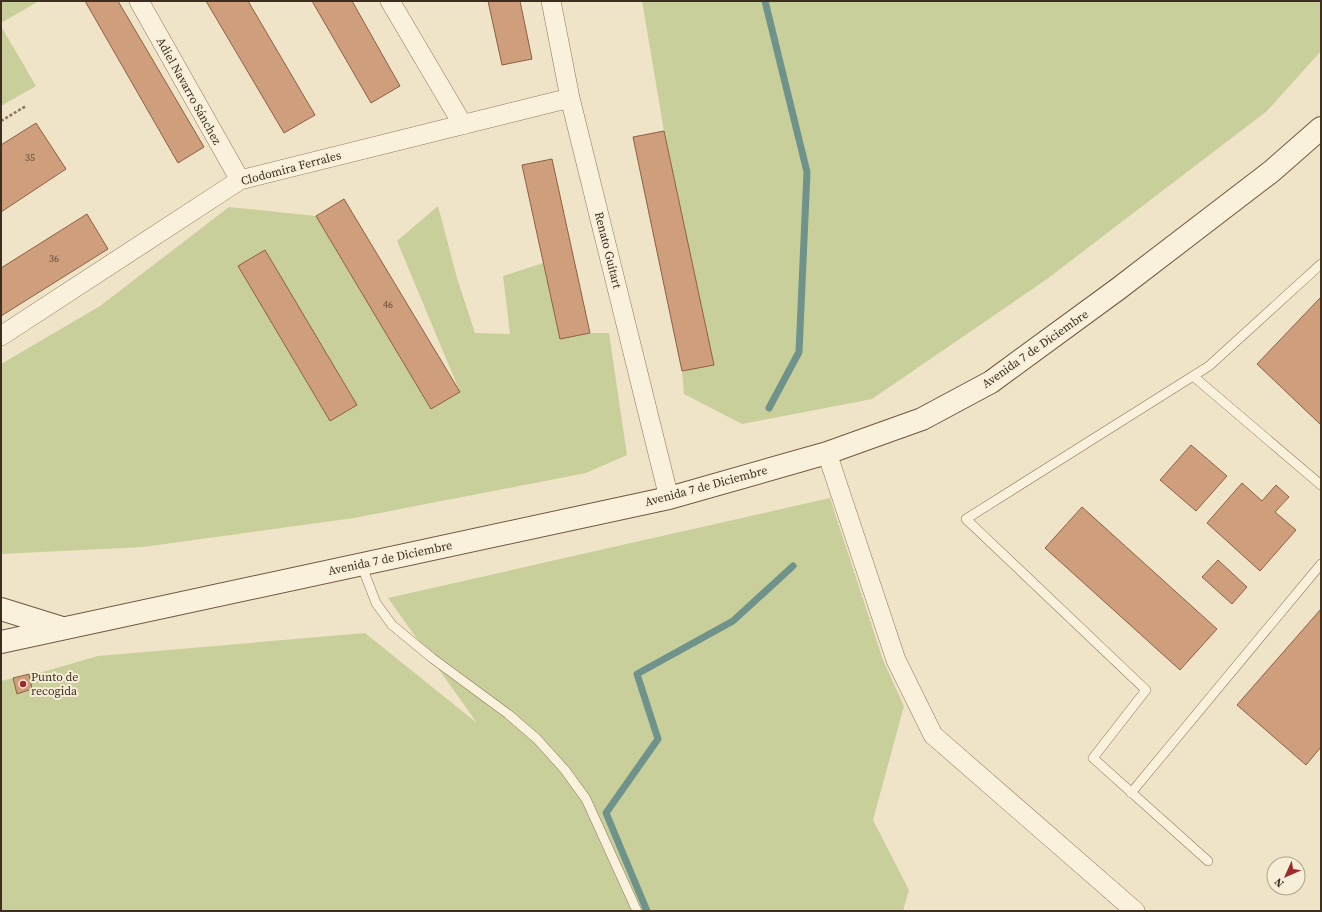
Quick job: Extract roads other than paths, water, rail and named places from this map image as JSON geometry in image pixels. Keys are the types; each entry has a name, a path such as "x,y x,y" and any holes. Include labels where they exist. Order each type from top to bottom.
{"main road":[{"name":"Avenida 7 de Diciembre","path":"1,642 669,498 827,453 922,419 992,382 1118,289 1254,185 1321,128"},
{"path":"1,609 63,628"}],"street":[{"name":"Adiel Navarro Sánchez","path":"139,1 240,180"},
{"path":"390,1 463,124"},
{"name":"Renato Guitart","path":"551,1 570,98 669,498"},
{"name":"Clodomira Ferrales","path":"1,336 240,180 570,98"},
{"path":"827,453 896,660 933,735 1135,911"}],"lane":[{"path":"1208,861 1131,794 1093,758 1146,690 966,519 1209,366 1321,264"},
{"path":"1193,376 1321,485"},
{"path":"361,564 376,603 392,625 415,645 508,714 537,739 565,770 586,799 636,911"},
{"path":"1131,794 1321,564"}],"waterway":[{"path":"765,1 807,172 799,352 769,408"},
{"path":"647,911 606,813 658,739 637,674 733,621 793,566"}],"place":[{"name":"Punto de recogida","path":"23,684"}]}
